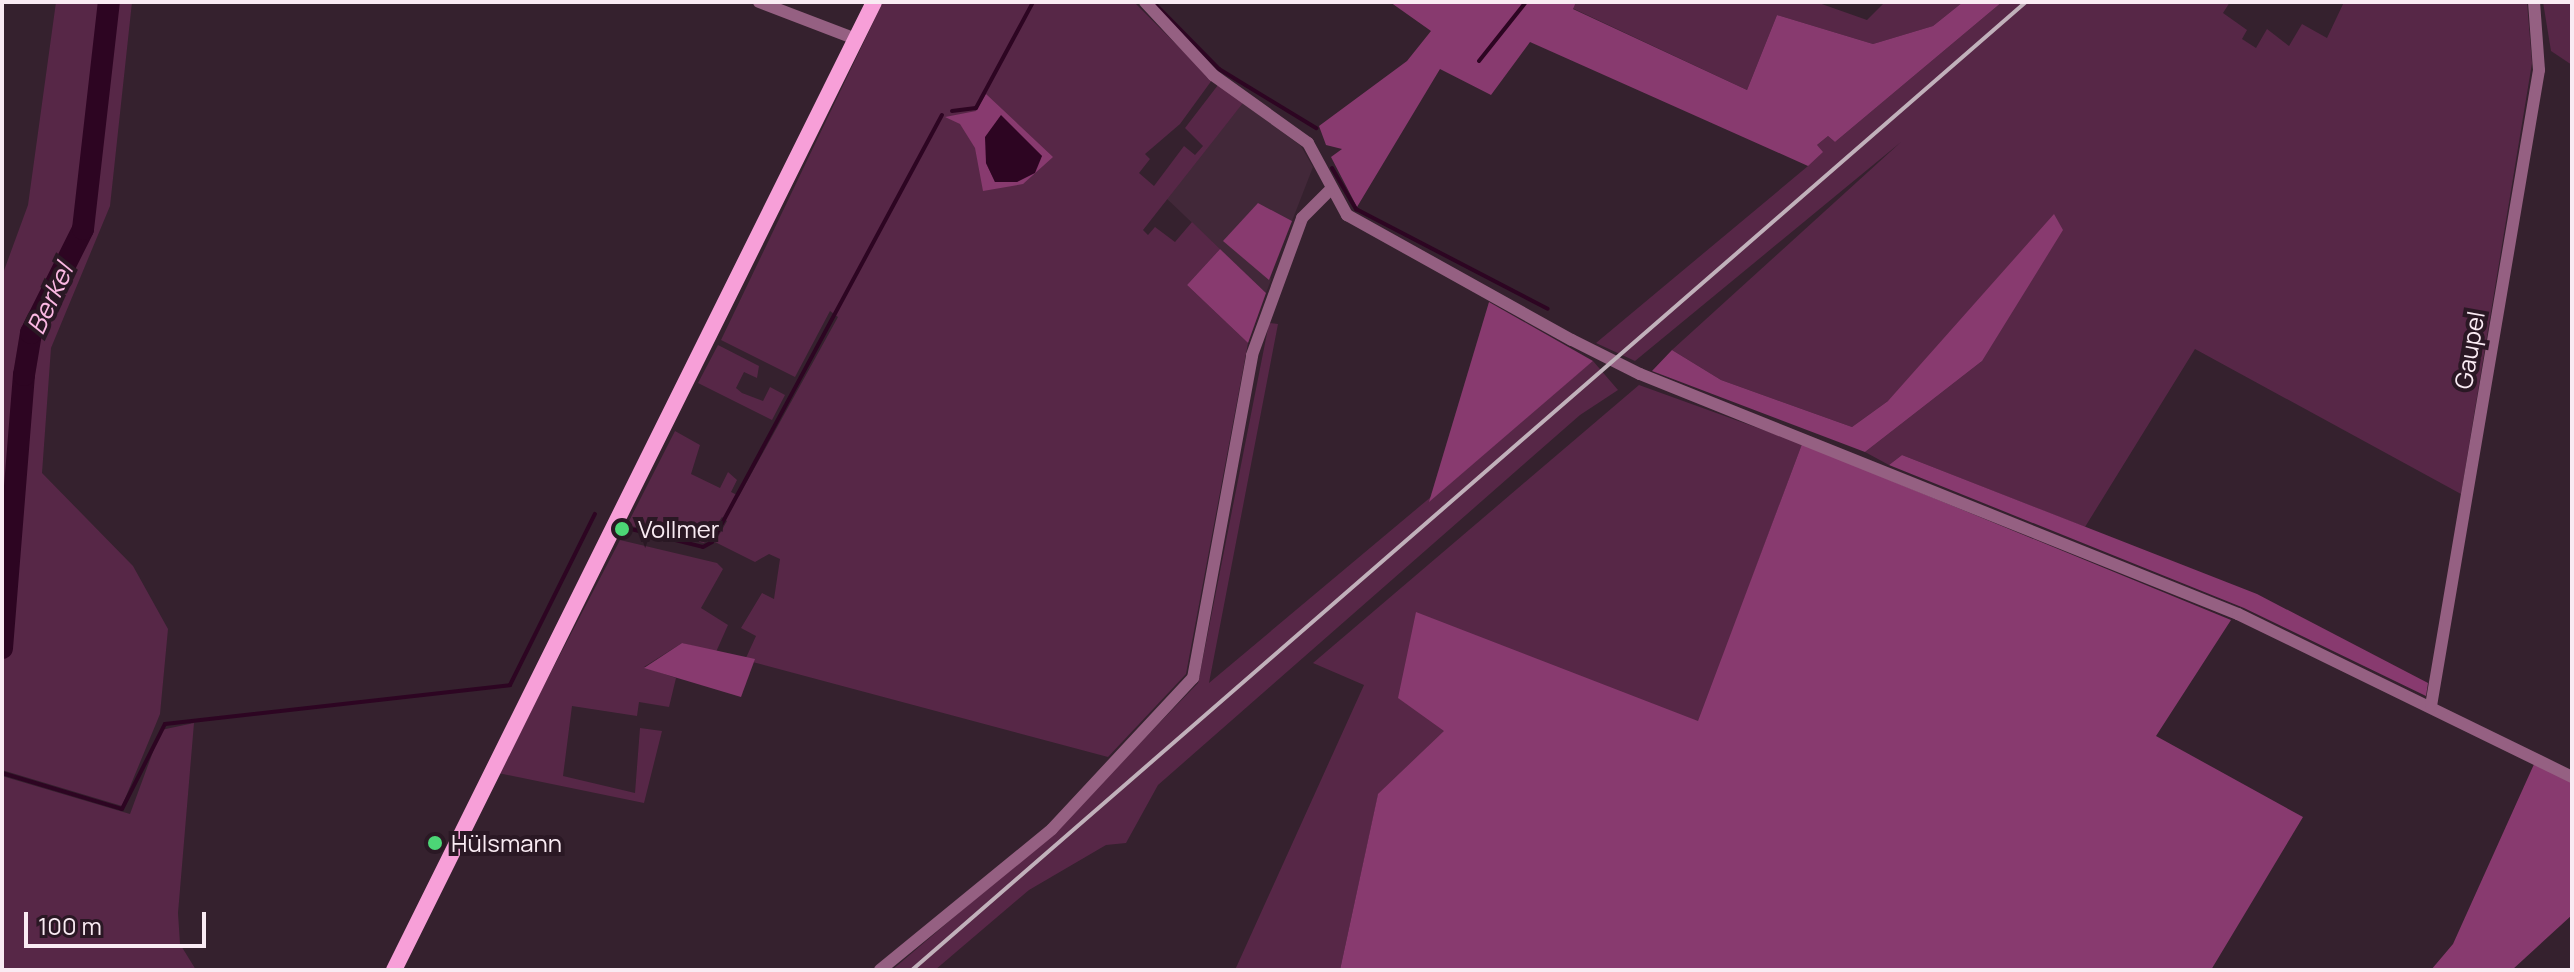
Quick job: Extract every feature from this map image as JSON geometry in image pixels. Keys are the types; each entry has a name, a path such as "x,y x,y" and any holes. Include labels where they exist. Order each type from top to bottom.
{"main road":[{"path":"394,970 874,2"}],"street":[{"path":"759,2 856,39"},
{"path":"1145,2 1213,75 1308,143 1329,191 1369,229 1640,374 2038,530 2431,706 2572,777"},
{"name":"Gaupel","path":"2431,706 2539,70 2534,2"},
{"path":"880,970 1052,829 1193,678 1252,355 1302,218 1329,191"}],"shaded area":[{"path":"56,2 105,2 80,229 28,332 5,540 2,640 2,276 28,205"},
{"path":"112,2 132,2 110,206 51,348 42,473 133,566 168,629 160,714 122,806 2,770 2,655 33,346 86,232"},
{"path":"883,2 1134,2 1212,80 1180,124 1145,154 1150,159 1139,173 1154,186 1184,146 1195,155 1203,146 1185,128 1218,85 1243,103 1143,230 1148,235 1155,227 1175,242 1192,222 1220,249 1187,285 1248,343 1186,674 1108,757 745,660 756,636 741,628 762,593 774,599 780,559 769,554 755,562 715,542 727,521 722,517 704,543 627,525 675,431 700,445 691,474 720,488 728,472 737,480 731,492 739,496 838,317 830,311 795,377 721,340"},
{"path":"1390,2 1576,2 1573,9 1747,90 1777,15 1873,44 1933,26 1963,2 2002,2 1835,142 1828,136 1817,145 1823,152 1808,166 1530,42 1491,95 1440,69 1357,207 1331,157 1342,149 1326,145 1319,126 1407,61 1431,31"},
{"path":"1576,2 1816,2 1867,20 1885,2 1963,2 1933,26 1873,44 1777,15 1747,90 1572,8"},
{"path":"2002,2 2230,2 2223,13 2247,30 2242,39 2256,48 2267,29 2289,46 2302,24 2327,38 2344,2 2527,2 2532,63 2461,494 2195,349 2085,527 1902,455 1889,465 1865,452 1982,361 1888,401 1852,427 1721,380 1672,350 1901,142 1635,361 1596,343 1808,166 1816,146 1828,136 1835,142"},
{"path":"2543,2 2572,2 2572,65 2551,51"},
{"path":"986,94 1053,157 1023,184 983,191 975,148 960,124 945,117 976,111","holes":["1001,116 1042,156 1017,182 995,182 986,163 989,132"]},
{"path":"1243,103 1301,146 1313,167 1292,221 1258,203 1271,280 1266,293 1165,197"},
{"path":"1001,115 1042,156 1035,173 1017,182 995,182 986,163 985,137"},
{"path":"1258,203 1292,221 1269,280 1223,241"},
{"path":"2054,214 2063,230 1982,361 1865,452 1652,371 1672,350 1721,380 1852,427 1888,401"},
{"path":"1220,249 1266,293 1248,343 1187,285"},
{"path":"1489,302 1593,361 1429,502"},
{"path":"1269,323 1278,324 1209,683 1593,361 1618,390 1580,415 1158,785 1126,843 1106,845 1029,890 935,970 892,970 1056,830 1198,683"},
{"path":"718,345 759,366 757,378 744,372 736,388 742,393 763,401 770,387 785,395 772,420 698,383"},
{"path":"1639,385 1802,444 1699,721 1445,731 1378,795 1340,970 1235,970 1364,685 1313,663"},
{"path":"1802,444 2231,620 2156,736 2303,817 2211,970 1340,970 1378,794 1444,731 1398,698 1416,612 1698,721"},
{"path":"1902,455 2257,594 2428,683 2426,696 2244,608 1889,465"},
{"path":"620,540 717,563 723,569 701,608 728,625 716,652 682,643 644,667 676,678 669,707 639,702 637,716 572,706 563,776 635,793 640,728 662,731 644,803 498,773"},
{"path":"682,643 755,659 741,697 644,668"},
{"path":"194,723 178,913 180,944 196,970 2,970 2,776 130,814 161,730"},
{"path":"2535,762 2572,782 2572,915 2512,970 2431,970 2453,944"}],"waterway":[{"name":"Berkel","path":"2,648 24,375 31,333 83,229 109,2"},
{"path":"952,111 976,108 1033,2"},
{"path":"1153,2 1219,69 1316,128"},
{"path":"1479,61 1526,2"},
{"path":"627,528 703,547 712,542 942,115"},
{"path":"1332,168 1356,209 1548,309"},
{"path":"2,773 122,809 165,724 510,685 595,514"}],"railway":[{"path":"912,970 2026,2"}],"place":[{"name":"Vollmer","path":"622,529"},
{"name":"Hülsmann","path":"435,843"}]}
